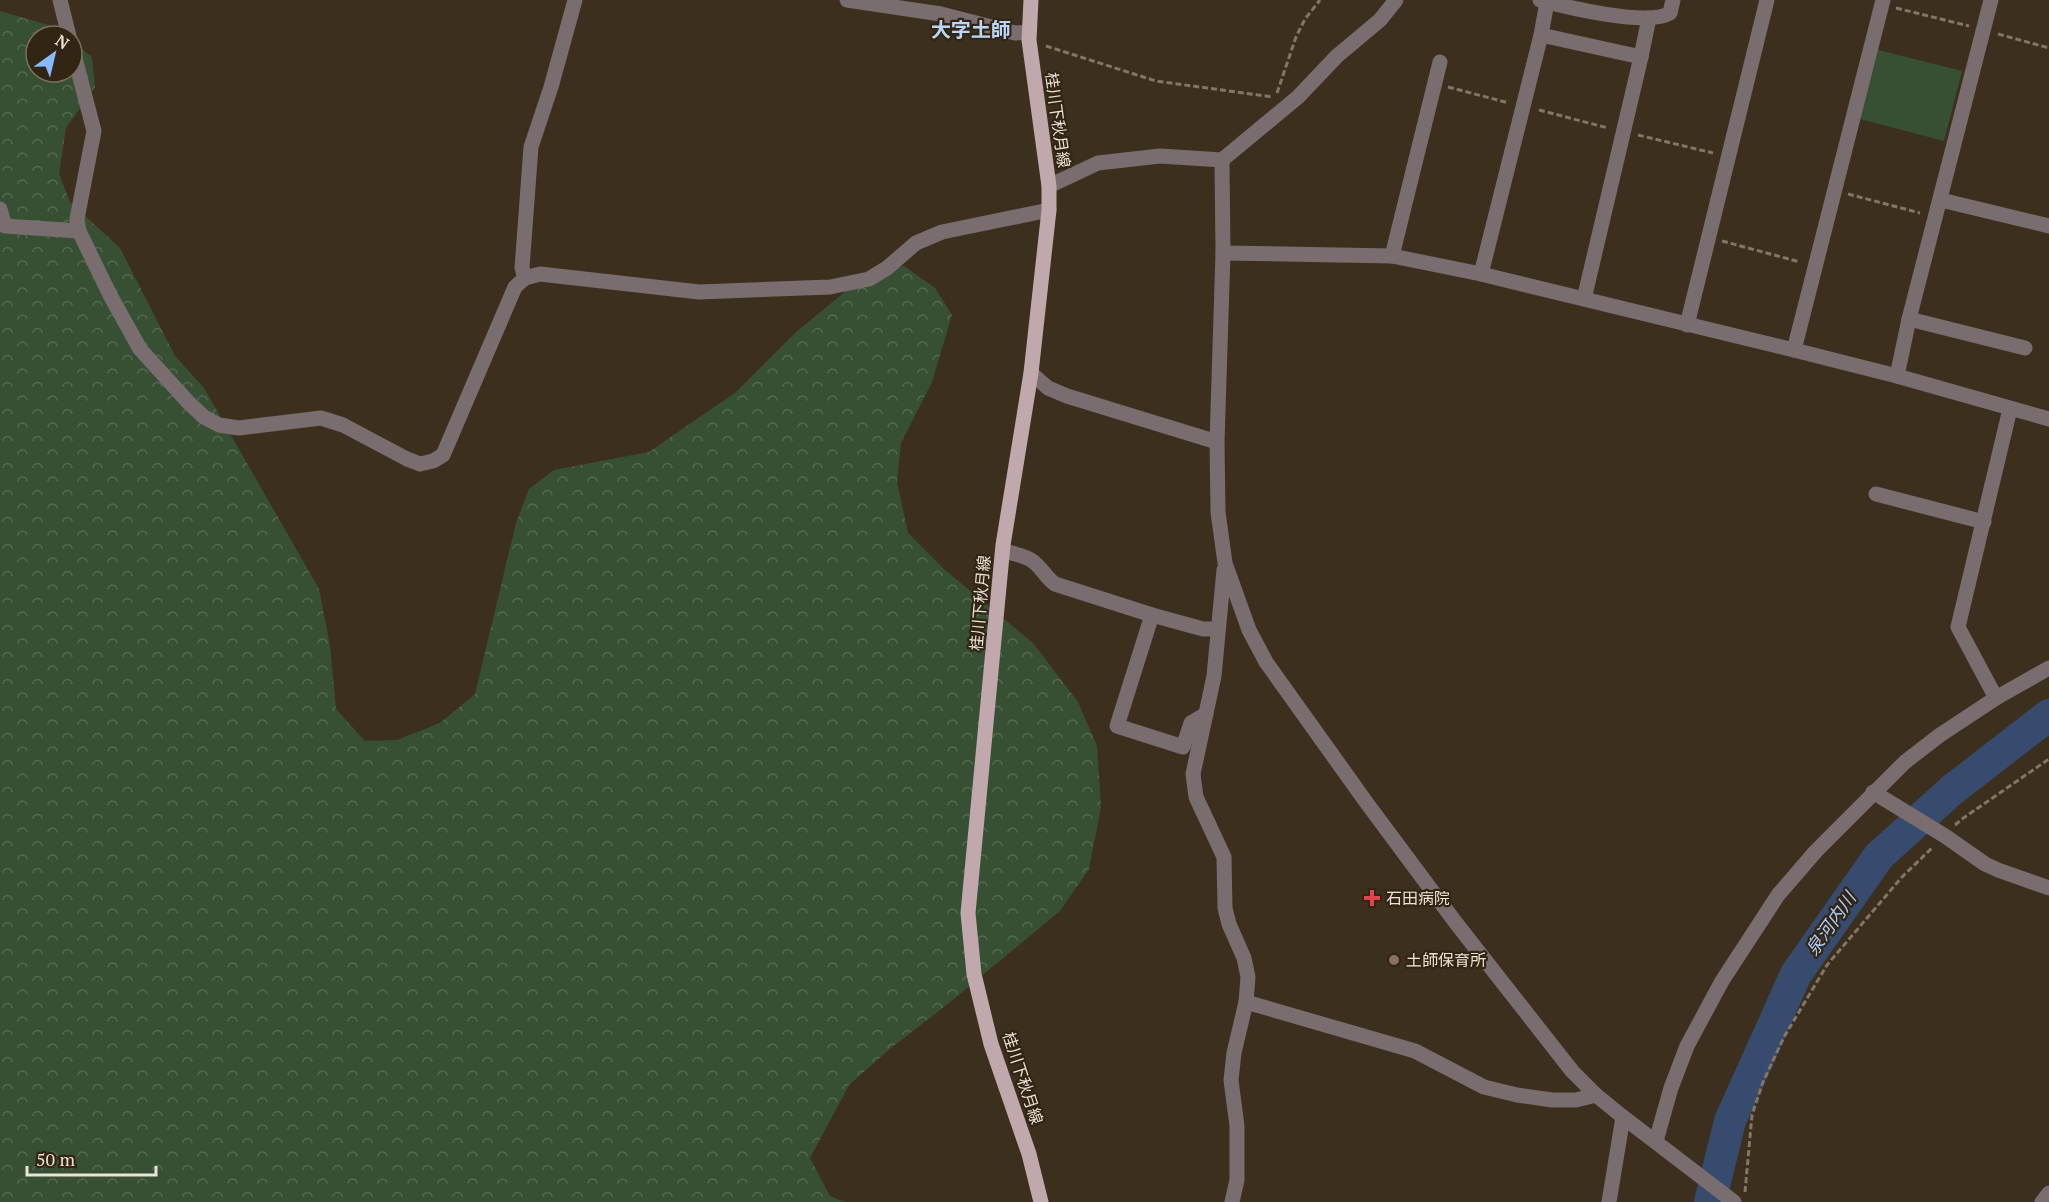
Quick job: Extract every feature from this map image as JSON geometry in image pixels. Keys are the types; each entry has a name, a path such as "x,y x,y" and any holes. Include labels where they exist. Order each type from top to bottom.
{"main road":[{"name":"桂川下秋月線","path":"1031,0 1030,37 1049,186 1049,210 1031,373 1002,550 968,913 974,974 991,1044 1029,1154 1041,1202"}],"street":[{"path":"60,0 66,24"},
{"path":"525,278 522,268 531,147 551,87 575,0"},
{"path":"847,0 941,14 1030,37"},
{"path":"1396,0 1380,21 1337,56 1298,97 1280,102 1222,160 1223,253 1217,442 1218,512 1225,563 1249,630 1266,662 1456,923 1572,1071 1623,1117 1734,1202"},
{"path":"1481,274 1541,34 1543,1 1628,18 1649,18 1666,16 1670,13 1672,0"},
{"path":"1687,325 1767,0"},
{"path":"1897,376 1909,319 1991,0"},
{"path":"1794,350 1882,2"},
{"path":"1584,299 1649,18"},
{"path":"1541,34 1641,57"},
{"path":"1392,256 1440,62"},
{"path":"82,84 94,131 77,219 79,231 110,295 140,349 188,402 204,417 219,425 238,428 321,418 343,425 420,464 443,455 515,287 525,278 540,274 699,292 830,287 869,279 887,268 916,243 942,232 1049,210"},
{"path":"1049,186 1098,164 1160,156 1222,160"},
{"path":"1941,200 2049,226"},
{"path":"0,209 5,226 79,231"},
{"path":"1223,253 1392,256 1481,274 1794,350 1897,376 2049,419"},
{"path":"1909,319 2025,348"},
{"path":"1031,373 1048,388 1067,396 1217,442"},
{"path":"1996,698 1958,627 2010,409"},
{"path":"1876,495 1984,522"},
{"path":"1002,550 1030,559 1055,585 1203,629 1218,629"},
{"path":"1225,563 1214,676 1193,774 1196,797 1224,857 1225,908 1229,924 1244,958 1248,977 1246,1002 1234,1053 1232,1080 1237,1126 1237,1180 1232,1202"},
{"path":"1152,615 1117,726 1183,747 1191,723 1206,714"},
{"path":"1656,1141 1671,1088 1687,1046 1722,981 1778,895 1816,851 1877,795 1905,762 1940,735 1996,698 2049,668"},
{"path":"1877,795 1942,834 1985,864 2049,888"},
{"path":"1246,1002 1415,1051 1484,1087 1552,1100 1576,1100 1596,1095"},
{"path":"1609,1202 1623,1117"},
{"path":"2042,1202 2049,1193"}],"path":[{"path":"1030,37 1056,48 1156,81 1280,102 1281,84 1296,37 1305,19 1320,0"},
{"path":"1882,2 2049,48"},
{"path":"1435,84 1623,132 1729,156"},
{"path":"1835,190 1936,217"},
{"path":"1709,238 1816,266"},
{"path":"1745,1202 1752,1115 1763,1082 1784,1037 1827,965 1942,834 2049,759"}],"green space":[{"path":"0,11 45,24 24,24 24,84 84,84 84,51 92,57 95,87 66,128 59,174 70,202 120,248 175,356 204,388 319,589 330,646 336,709 365,741 397,740 440,723 475,694 516,523 529,489 554,470 649,452 736,392 795,333 869,272 904,266 935,288 952,315 932,382 901,443 897,482 908,533 945,570 1033,643 1078,702 1097,746 1101,807 1089,869 1060,911 891,1048 849,1085 810,1158 830,1196 845,1202 0,1202"},
{"path":"1878,50 1962,71 1944,141 1860,119"}],"waterway":[{"name":"泉河内川","path":"1710,1202 1730,1121 1796,974 1879,856 1952,790 2049,715"}],"place":[{"name":"石田病院","path":"1372,898"},
{"name":"土師保育所","path":"1394,960"}],"district":[{"name":"大字土師","path":"971,30"}]}
